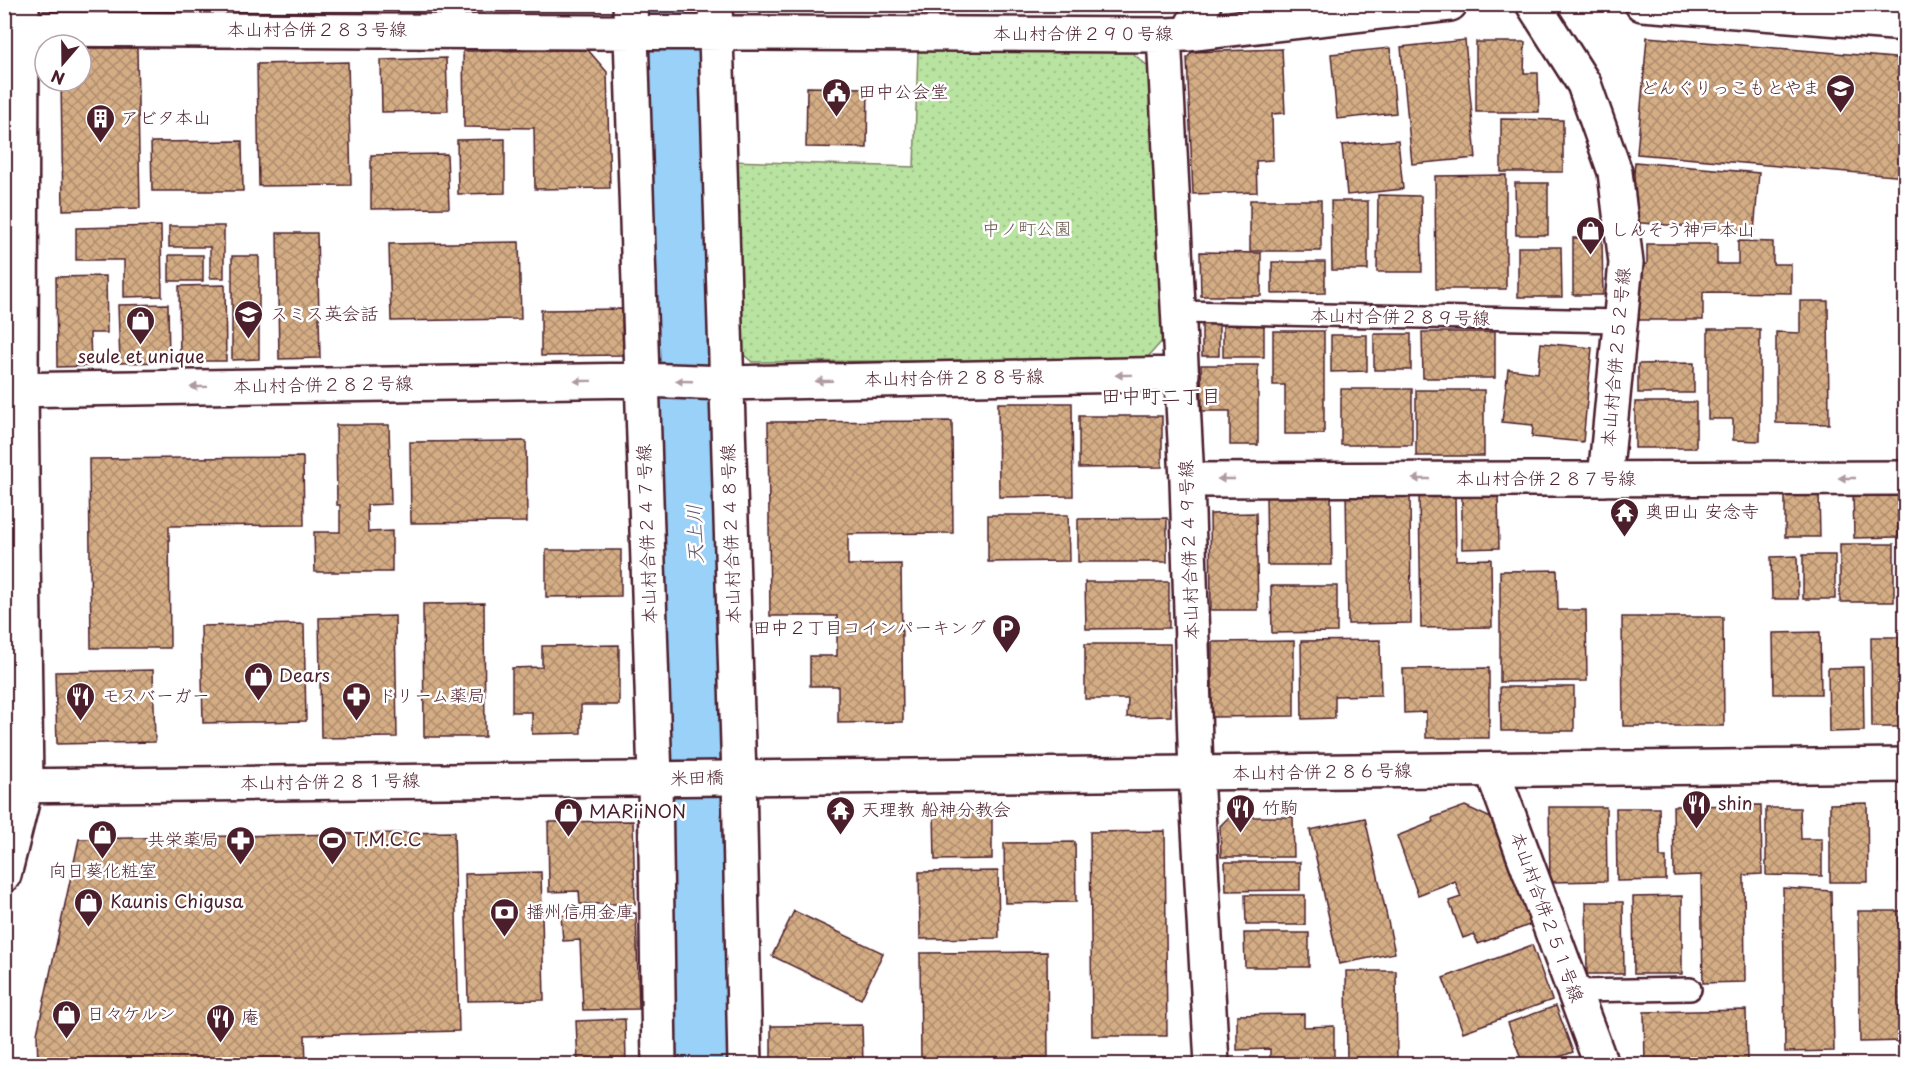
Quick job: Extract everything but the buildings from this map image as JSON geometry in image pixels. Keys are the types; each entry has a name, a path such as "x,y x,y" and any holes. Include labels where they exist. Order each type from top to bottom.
{"street":[{"path":"1175,34 1204,4"},
{"name":"本山村合併２９０号線","path":"630,18 715,18 1175,34 1450,4"},
{"name":"本山村合併２５２号線","path":"1533,4 1584,84 1615,172 1626,263 1605,479"},
{"path":"1642,4 1905,24"},
{"name":"本山村合併２８３号線","path":"16,21 630,18"},
{"name":"本山村合併２４７号線","path":"630,18 655,779 659,1065"},
{"name":"本山村合併２４８号線","path":"715,18 745,1065"},
{"path":"4,875 15,786 13,390 16,21"},
{"name":"本山村合併２４９号線","path":"1175,34 1179,312 1187,480 1196,774 1212,1065"},
{"name":"本山村合併２８８号線","path":"642,380 726,383 1182,374"},
{"name":"本山村合併２８２号線","path":"13,390 642,380"},
{"name":"本山村合併２８７号線","path":"1187,480 1905,478"},
{"name":"本山村合併２８６号線","path":"738,777 1905,765"},
{"name":"本山村合併２５１号線","path":"1492,770 1601,1065"},
{"name":"米田橋","path":"655,779 738,777"},
{"name":"本山村合併２８１号線","path":"15,786 655,779"}],"lane":[{"name":"本山村合併２８９号線","path":"1179,312 1621,321"},
{"path":"1575,991 1690,989"}],"green space":[{"name":"中ノ町公園","path":"918,51 1130,51 1149,67 1163,340 1146,359 752,362 735,347 731,161 914,167"}],"waterway":[{"name":"天上川","path":"681,4 680,80 709,1064"}],"place":[{"name":"どんぐりっこもとやま","path":"1841,114"},
{"name":"田中公会堂","path":"837,118"},
{"name":"アビタ本山","path":"100,144"},
{"name":"しんそう神戸本山","path":"1590,256"},
{"name":"スミス英会話","path":"249,340"},
{"name":"seule et unique","path":"141,346"},
{"name":"奥田山 安念寺","path":"1624,538"},
{"name":"田中２丁目コインパーキング","path":"1007,654"},
{"name":"Dears","path":"258,702"},
{"name":"モスバーガー","path":"81,722"},
{"name":"ドリーム薬局","path":"357,722"},
{"name":"shin","path":"1697,830"},
{"name":"竹駒","path":"1241,834"},
{"name":"天理教 船神分教会","path":"840,836"},
{"name":"MARiiNON","path":"568,838"},
{"name":"向日葵化粧室","path":"103,860"},
{"name":"共栄薬局","path":"240,866"},
{"name":"T.M.C.C","path":"332,866"},
{"name":"Kaunis Chigusa","path":"89,928"},
{"name":"播州信用金庫","path":"505,938"},
{"name":"日々ケルン","path":"66,1040"},
{"name":"庵","path":"220,1044"}],"district":[{"name":"田中町二丁目","path":"1161,396"}]}
